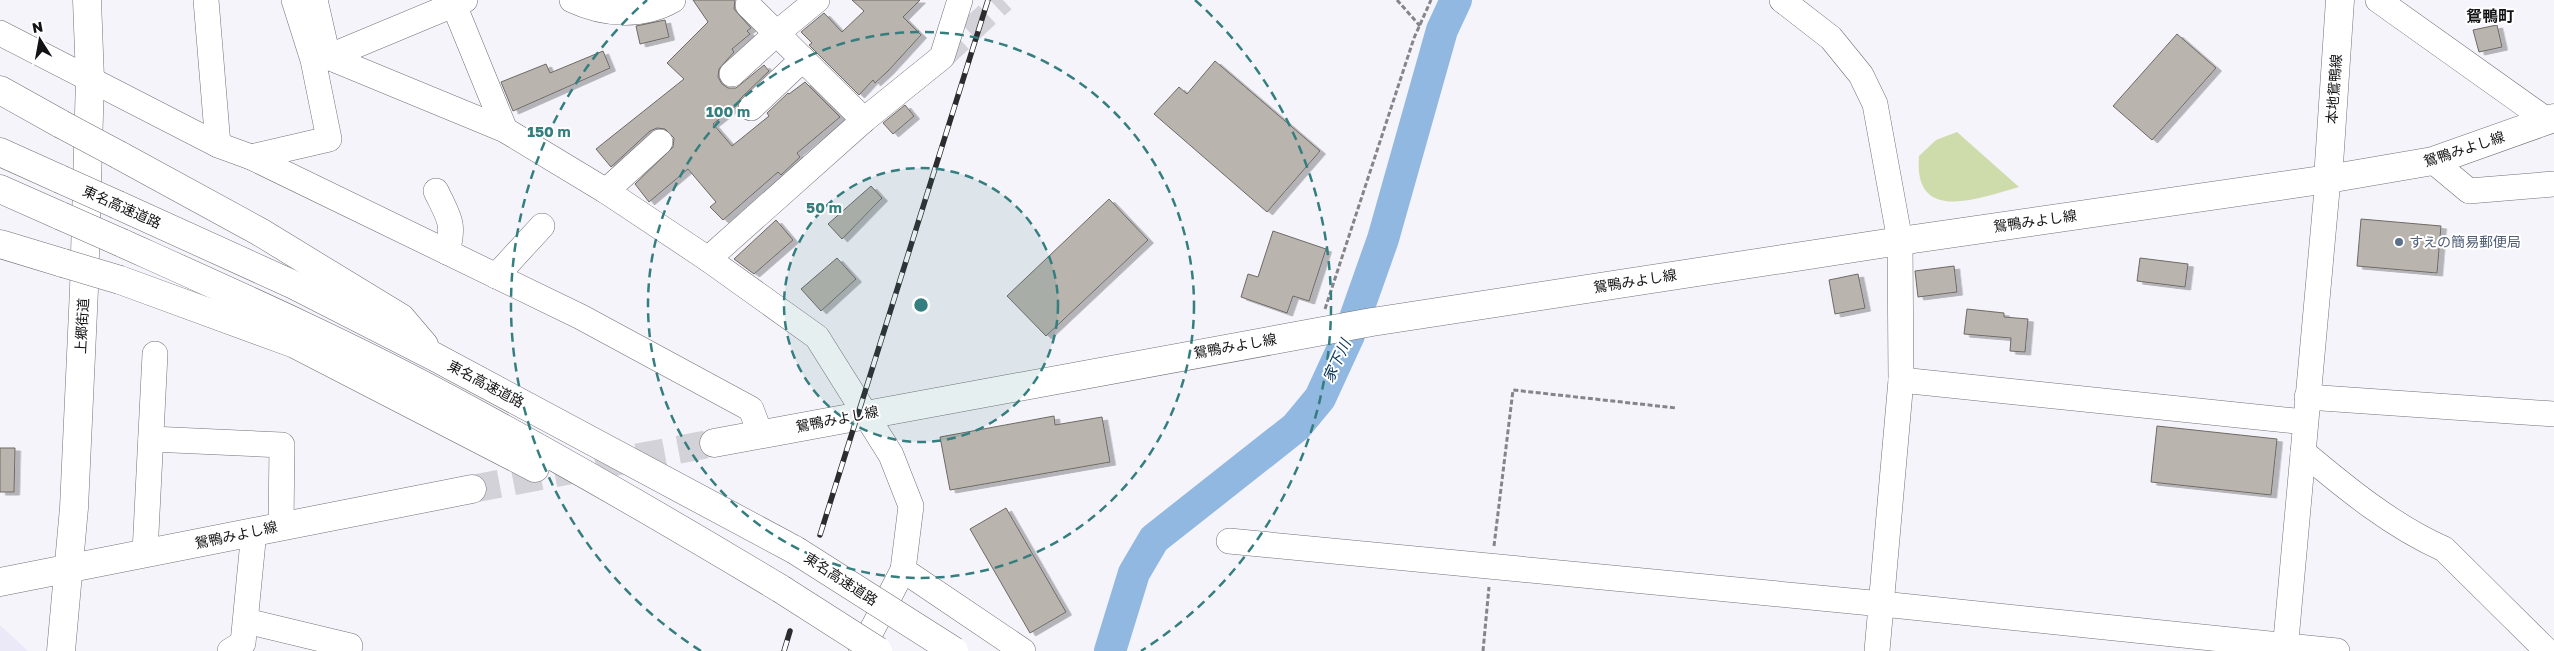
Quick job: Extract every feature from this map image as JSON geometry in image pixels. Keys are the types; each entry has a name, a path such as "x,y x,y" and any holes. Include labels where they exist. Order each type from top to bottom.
{"main road":[{"name":"上郷街道","path":"61,651 74,508 83,309 90,79 87,0"},
{"name":"本地鴛鴨線","path":"2328,179 2340,0"},
{"path":"0,90 260,232 401,318 435,357"},
{"name":"鴛鴨みよし線","path":"714,443 866,413 1372,322 1900,241 2328,179 2433,161 2551,119"},
{"name":"東名高速道路","path":"0,152 294,285 435,357 795,550 954,651"},
{"path":"0,189 324,336 452,400 687,532 878,651"},
{"path":"0,244 120,280 295,344 620,512 687,532"},
{"name":"鴛鴨みよし線","path":"0,582 281,525 472,489"}],"street":[{"path":"206,0 218,144"},
{"path":"294,0 321,59 505,130 606,191 708,258 817,337 891,455 911,506 903,570 861,651"},
{"path":"250,157 329,139 315,0"},
{"path":"572,0 583,5 614,13 643,12 665,1"},
{"path":"732,74 816,0"},
{"path":"708,258 864,120 942,57 960,0"},
{"path":"1782,0 1831,38 1861,75 1875,104 1900,241 1901,380 1877,651"},
{"path":"2378,0 2551,119"},
{"path":"321,59 459,3 505,130"},
{"path":"748,5 864,120"},
{"path":"0,33 218,144 250,157 581,317 751,409 760,433"},
{"path":"751,108 803,59"},
{"path":"606,191 660,142"},
{"path":"2433,161 2469,191 2554,184"},
{"path":"2285,648 2328,179"},
{"path":"436,191 451,226 452,232 447,252"},
{"path":"496,276 542,226"},
{"path":"145,553 155,354"},
{"path":"1901,380 2305,422"},
{"path":"2307,397 2554,414"},
{"path":"151,439 282,445 281,525"},
{"path":"2303,452 2376,508 2423,540 2444,548 2547,651"},
{"path":"230,651 243,643 254,531"},
{"path":"1229,541 1882,604 2285,648 2337,651"},
{"path":"903,570 1023,651"},
{"path":"246,621 350,646"}],"path":[{"path":"1397,0 1420,26"},
{"path":"1327,330 1325,304 1420,26 1431,0"},
{"path":"1483,651 1491,567 1513,390 1676,408"}],"shaded area":[{"path":"0,625 28,651 0,651"}],"green space":[{"path":"1957,132 2019,187 1986,196 1952,202 1937,199 1926,192 1920,178 1919,156 1936,140"}],"building":[{"path":"693,0 735,0 734,9 751,28 747,31 750,34 732,49 734,52 719,69 718,77 722,84 728,88 736,88 764,65 769,71 741,98 737,105 713,124 732,146 769,116 767,113 788,93 805,82 840,117 797,153 800,157 781,175 778,172 723,220 710,207 716,202 688,169 649,202 635,184 673,147 674,138 665,129 657,128 650,131 611,167 596,149 684,79 667,63 708,22"},
{"path":"852,0 920,0 903,17 921,35 888,71 875,83 873,80 859,95 809,45 812,43 801,32 824,13 842,32 864,11"},
{"path":"665,20 669,37 640,44 636,26"},
{"path":"2497,25 2502,47 2479,52 2473,30"},
{"path":"2177,34 2216,68 2152,140 2113,106"},
{"path":"603,51 610,68 513,111 501,82 546,64 550,73"},
{"path":"1215,61 1320,151 1267,212 1154,114 1179,87 1187,94"},
{"path":"905,105 914,116 893,134 883,123"},
{"path":"871,186 882,198 842,239 828,224"},
{"path":"1109,199 1148,240 1046,336 1007,296"},
{"path":"2361,219 2441,226 2437,273 2357,266"},
{"path":"776,220 793,240 754,274 734,259"},
{"path":"1273,231 1326,249 1309,301 1293,296 1287,313 1241,297 1248,274 1258,277"},
{"path":"837,258 856,279 821,311 801,289"},
{"path":"2140,258 2188,264 2185,287 2137,281"},
{"path":"1954,266 1957,292 1918,297 1915,271"},
{"path":"1858,274 1865,308 1835,314 1829,280"},
{"path":"1967,309 2004,313 2004,317 2028,319 2025,352 2010,351 2011,338 1964,334"},
{"path":"1054,416 1055,425 1102,417 1110,462 950,490 940,437"},
{"path":"2157,426 2277,439 2271,495 2151,482"},
{"path":"0,448 15,448 14,492 0,492"},
{"path":"1006,508 1066,612 1030,633 970,529"}],"waterway":[{"name":"家下川","path":"1110,651 1134,573 1154,539 1296,427 1320,398 1349,335 1383,239 1442,30 1456,0"}],"tunnel":[{"path":"942,57 1003,0"},
{"path":"472,489 714,443"}],"railway":[{"path":"820,535 988,0"},
{"path":"784,651 790,631"}],"place":[{"name":"すえの簡易郵便局","path":"2399,242"}],"district":[{"name":"鴛鴨町","path":"2490,16"}]}
